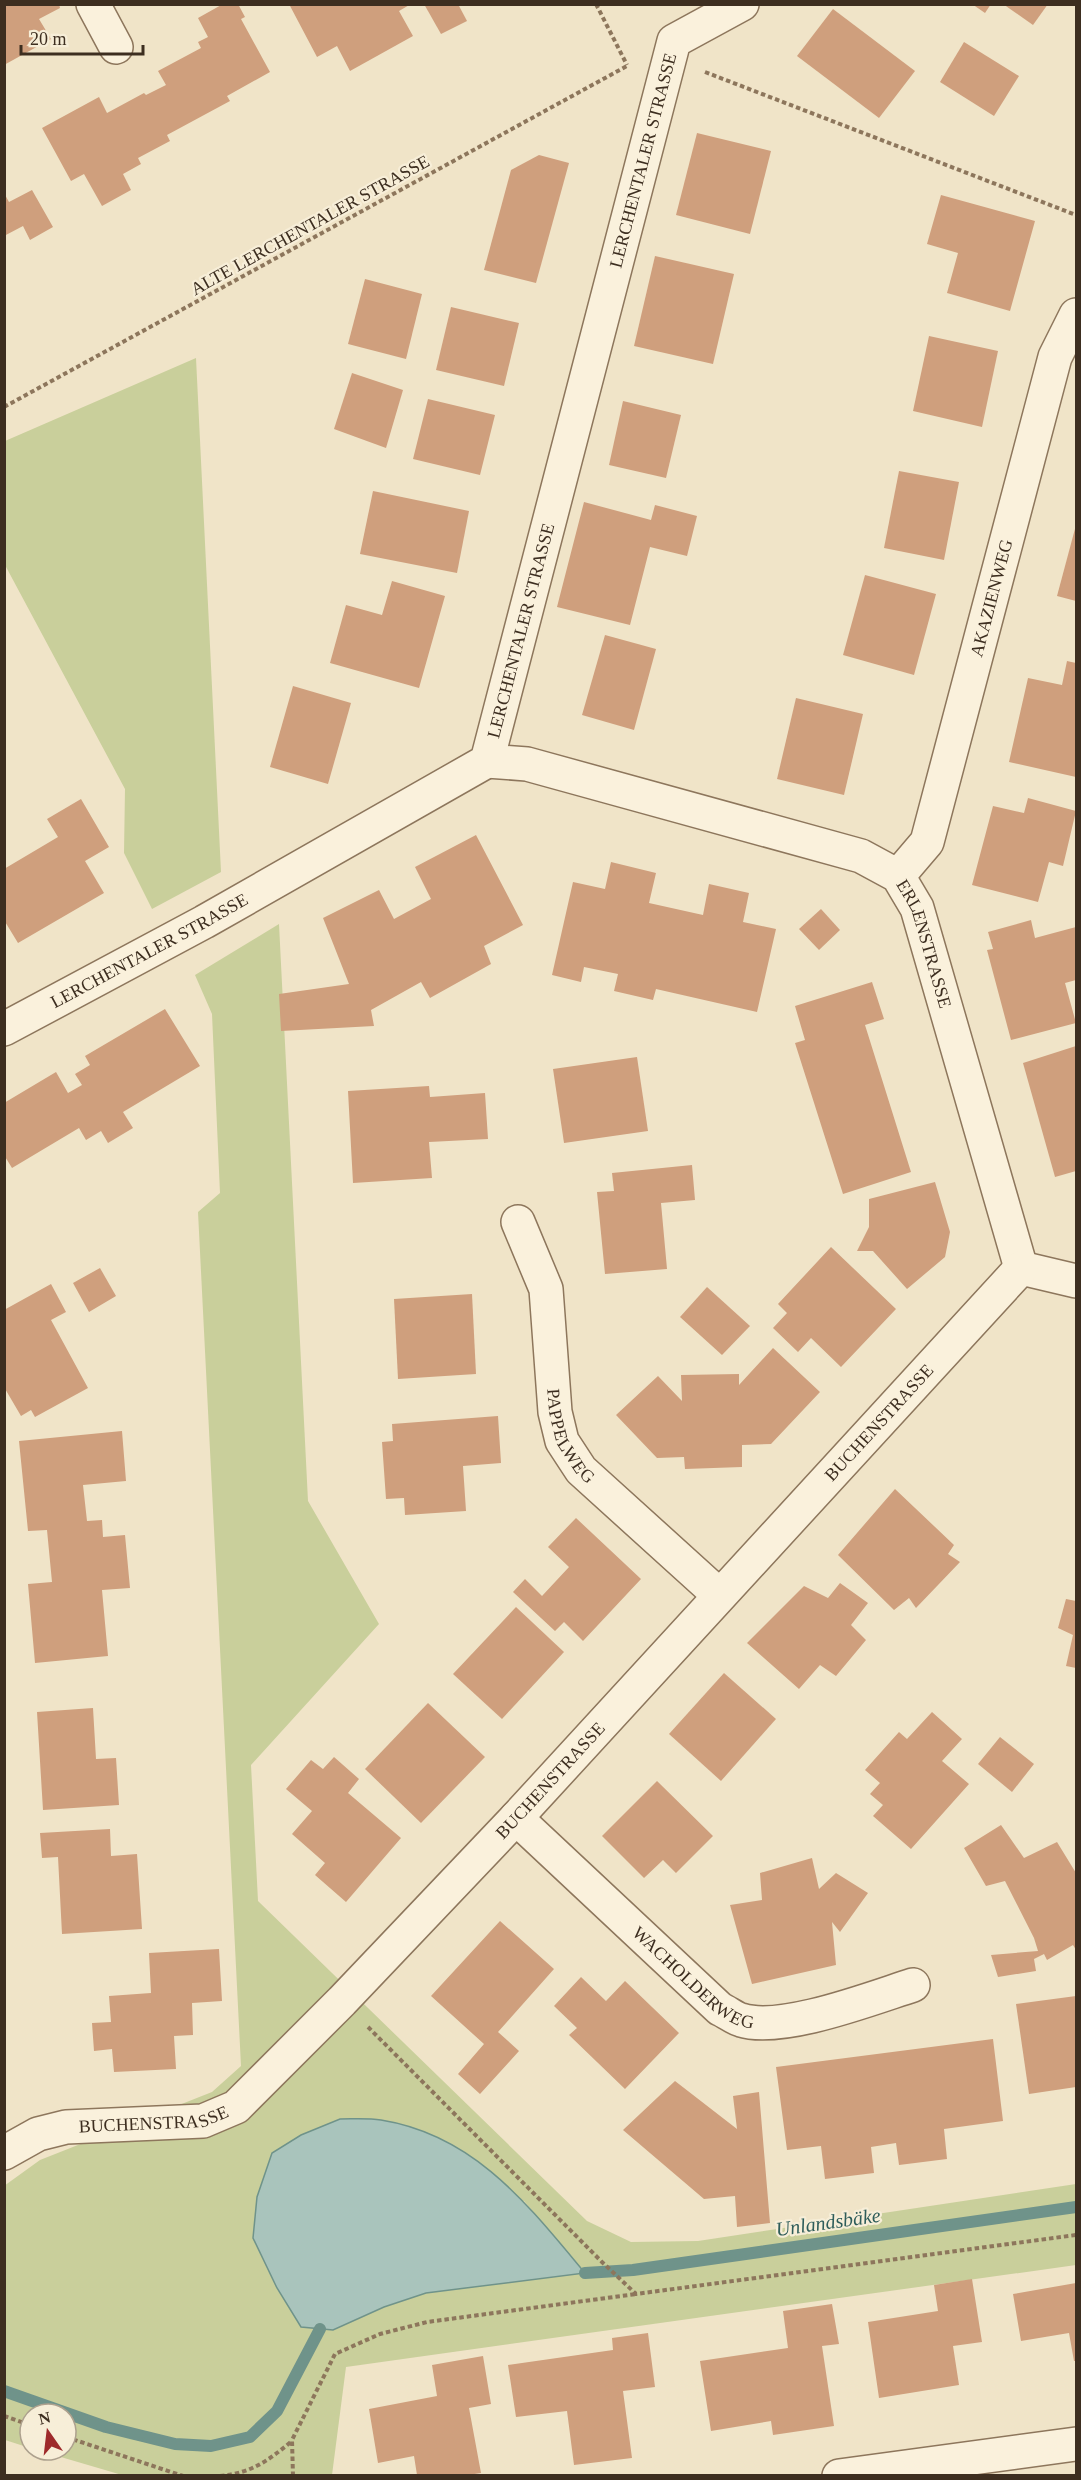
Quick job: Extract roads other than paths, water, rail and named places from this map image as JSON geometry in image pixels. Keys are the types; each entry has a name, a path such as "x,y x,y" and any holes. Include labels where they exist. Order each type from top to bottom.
{"street":[{"path":"93,4 116,47"},
{"name":"LERCHENTALER STRASSE","path":"4,1029 204,922 487,761 674,41 742,4"},
{"name":"AKAZIENWEG","path":"898,876 927,842 1055,357 1077,315"},
{"name":"ERLENSTRASSE","path":"487,761 527,764 861,856 898,876 917,908 1021,1268"},
{"name":"PAPPELWEG","path":"518,1222 546,1289 555,1412 562,1441 581,1470 719,1595"},
{"path":"1021,1268 1077,1281"},
{"name":"BUCHENSTRASSE","path":"7,2140 66,2127 202,2121 236,2107 342,2001 516,1818 1021,1268"},
{"name":"WACHOLDERWEG","path":"516,1818 720,2009 740,2020 761,2023 826,2013 913,1984"},
{"path":"839,2475 1077,2444"}],"water":[{"path":"340,2119 376,2119 414,2128 445,2141 472,2157 520,2199 585,2273 426,2293 384,2307 333,2330 301,2327 277,2288 253,2238 257,2197 272,2153 301,2135"}],"waterway":[{"name":"Unlandsbäke","path":"585,2273 633,2270 1076,2207"},
{"name":"Unlandsbäke","path":"4,2391 106,2427 175,2444 211,2446 250,2437 277,2411 320,2329"}]}
